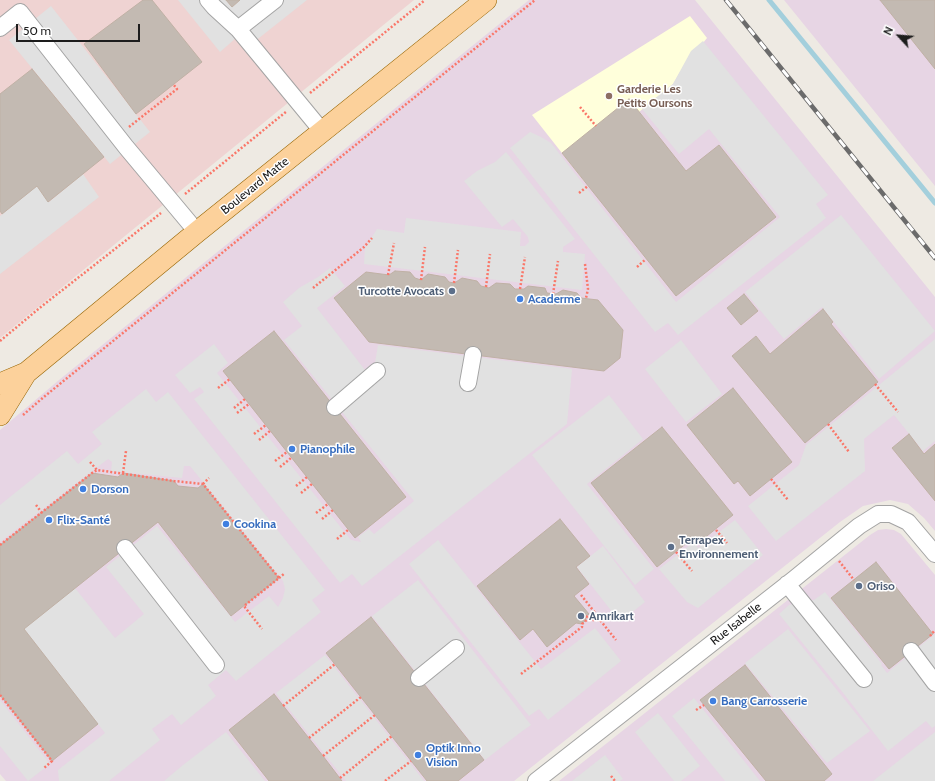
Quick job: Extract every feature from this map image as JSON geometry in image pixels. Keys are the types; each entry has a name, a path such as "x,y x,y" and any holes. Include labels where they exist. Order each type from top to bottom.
{"main road":[{"name":"Boulevard Matte","path":"0,384 26,373 479,2"},
{"name":"Boulevard Matte","path":"0,415 26,373"}],"street":[{"path":"208,0 238,29 322,131"},
{"path":"238,29 275,0"},
{"path":"0,28 20,12 126,147 197,232"},
{"path":"468,383 472,355"},
{"path":"335,407 377,371"},
{"name":"Rue Isabelle","path":"536,781 859,526 878,514 891,514 908,522 935,554"},
{"path":"125,548 216,664"},
{"path":"787,584 864,679"},
{"path":"419,678 456,648"},
{"path":"911,651 935,683"}],"path":[{"path":"308,95 425,0"},
{"path":"22,416 535,0"},
{"path":"140,119 177,89 173,84"},
{"path":"580,107 596,126"},
{"path":"184,195 289,110"},
{"path":"579,193 588,186"},
{"path":"0,341 42,306 164,211"},
{"path":"312,288 364,247 372,238"},
{"path":"388,275 394,243"},
{"path":"421,280 425,247"},
{"path":"454,283 458,250"},
{"path":"486,287 490,254"},
{"path":"520,289 525,257"},
{"path":"637,267 646,259"},
{"path":"553,294 558,261"},
{"path":"585,264 588,289 586,298"},
{"path":"218,388 230,379"},
{"path":"875,384 898,412"},
{"path":"234,408 245,399"},
{"path":"238,413 249,404"},
{"path":"828,424 849,452"},
{"path":"254,434 266,425"},
{"path":"259,440 270,431"},
{"path":"123,474 126,451"},
{"path":"275,461 287,452"},
{"path":"280,467 292,458"},
{"path":"90,462 97,470"},
{"path":"0,545 97,470 203,484 279,578"},
{"path":"296,486 307,477"},
{"path":"203,484 209,478"},
{"path":"771,479 788,500"},
{"path":"301,493 312,484"},
{"path":"316,513 328,504"},
{"path":"36,505 42,513"},
{"path":"322,519 333,510"},
{"path":"337,539 348,530"},
{"path":"716,530 727,543"},
{"path":"830,550 854,580"},
{"path":"676,552 692,571"},
{"path":"262,629 244,606 285,573"},
{"path":"581,595 616,640"},
{"path":"521,674 582,627 582,624 587,617 592,620 600,620"},
{"path":"930,636 935,630"},
{"path":"283,706 335,664"},
{"path":"0,695 52,761 44,768"},
{"path":"308,738 361,697"},
{"path":"696,710 704,705"},
{"path":"323,756 375,715"},
{"path":"340,778 392,736"},
{"path":"385,781 411,761"},
{"path":"611,776 615,781"}],"shaded area":[{"path":"0,0 414,0 0,338"},
{"path":"178,0 226,0 232,7 240,0 307,0 254,42 244,31 220,52"},
{"path":"529,0 695,0 935,297 935,531 924,518 908,504 890,500 863,506 840,522 514,781 6,781 0,774 0,430 59,380"},
{"path":"784,0 935,0 935,186"},
{"path":"51,6 150,132 110,164 9,40"},
{"name":"Garderie Les Petits Oursons","path":"690,16 707,38 680,72 673,84 639,112 652,128 584,181 532,115"},
{"path":"703,41 828,195 816,204 826,218 678,335 668,323 655,332 510,148 530,132 551,143 676,302 780,217 709,129 679,154 642,109 673,84 691,51"},
{"path":"506,152 575,239 563,247 563,252 585,254 582,290 364,264 365,248 377,229 404,233 406,218 521,232 520,246 525,246 529,242 528,237 513,219 502,227 464,181 477,171 495,162"},
{"path":"83,174 99,197 0,274 0,216 37,186 49,202"},
{"path":"841,215 935,331 879,379 822,307 784,339 745,292"},
{"path":"330,268 345,286 317,308 365,370 375,363 378,345 572,369 567,424 362,586 352,574 340,583 194,399 204,392 200,387 190,393 175,375 214,344 228,363 217,373 351,540 361,542 358,537 369,529 374,534 414,501 284,340 302,326 283,302 299,288"},
{"path":"935,339 935,441 923,451 894,415 864,439 865,471 776,541 748,506 799,465 806,445"},
{"path":"681,340 722,394 686,422 645,369"},
{"path":"146,389 156,402 168,392 325,590 312,600 321,612 236,681 226,670 208,685 216,696 181,725 172,714 152,729 160,740 109,781 59,781 58,770 105,733 24,629 75,588 115,638 144,614 106,567 157,526 235,622 269,596 278,607 283,598 285,589 283,581 190,466 184,466 182,478 111,471 112,462 108,459 0,542 0,505 67,451 78,464 102,444 92,432"},
{"path":"609,395 643,439 587,484 654,569 635,585 532,455"},
{"path":"735,520 763,555 698,608 687,602 659,569 694,542 698,548"},
{"path":"878,530 894,530 901,534 935,575 935,781 559,781 870,535"},
{"path":"438,540 541,669 595,628 621,661 548,720 539,709 529,716 409,564"},
{"path":"603,546 645,602 620,622 577,567"},
{"path":"418,580 531,725 485,760 372,616"},
{"path":"825,592 882,664 881,665 887,673 935,634 935,726 932,728 926,721 888,751 779,614 789,605 814,600"},
{"path":"788,629 870,731 827,763 745,663"},
{"path":"325,655 424,781 346,781 276,693"},
{"path":"694,698 760,781 725,781 672,716"},
{"path":"0,700 50,764 28,781 0,746"},
{"path":"658,713 700,766 681,781 674,781 635,732"},
{"path":"226,732 265,781 164,781 183,765"},
{"path":"935,732 935,781 873,781"},
{"path":"605,755 623,779 620,781 572,781"}],"building":[{"path":"143,0 152,0 202,62 136,114 84,44"},
{"path":"226,0 240,0 232,7"},
{"path":"880,0 935,0 935,69"},
{"path":"32,69 104,157 48,202 37,186 2,214 0,211 0,94"},
{"path":"629,99 686,171 719,145 776,217 676,296 562,153"},
{"path":"395,271 410,272 415,278 421,280 428,274 445,277 449,282 454,283 462,278 477,281 481,286 489,288 496,283 510,284 515,289 524,289 528,286 545,288 547,293 556,294 563,290 577,293 581,298 598,300 623,330 620,358 604,371 369,342 334,298 366,272 389,275"},
{"path":"744,294 758,311 741,325 727,308"},
{"path":"823,309 833,322 831,324 878,382 805,443 732,356 756,336 770,354"},
{"path":"274,331 406,497 355,538 223,371"},
{"path":"733,388 792,462 750,496 738,481 734,484 687,425"},
{"path":"662,427 733,515 697,544 693,538 657,567 591,483"},
{"path":"909,434 924,454 935,444 935,501 892,448"},
{"path":"92,473 118,477 123,473 174,481 178,486 198,488 203,484 279,578 231,616 158,522 24,629 98,724 52,761 0,695 0,545"},
{"path":"560,519 590,556 576,567 589,584 574,596 589,614 586,616 586,620 582,624 576,623 547,647 533,629 520,640 477,586"},
{"path":"876,562 933,634 889,669 831,598"},
{"path":"371,617 484,760 458,781 427,781 326,653"},
{"path":"745,665 832,774 824,781 766,781 700,700"},
{"path":"274,694 342,781 269,781 229,730"}],"waterway":[{"path":"769,0 935,203"}],"railway":[{"path":"726,0 935,258"}],"place":[{"name":"Garderie Les Petits Oursons","path":"609,96"},
{"name":"Turcotte Avocats","path":"452,291"},
{"name":"Acaderme","path":"520,299"},
{"name":"Pianophile","path":"292,449"},
{"name":"Dorson","path":"83,489"},
{"name":"Flix-Santé","path":"49,520"},
{"name":"Cookina","path":"226,524"},
{"name":"Terrapex Environnement","path":"671,547"},
{"name":"Oriso","path":"859,586"},
{"name":"Amrikart","path":"581,616"},
{"name":"Bang Carrosserie","path":"713,701"},
{"name":"Optik Inno Vision","path":"418,755"}]}
